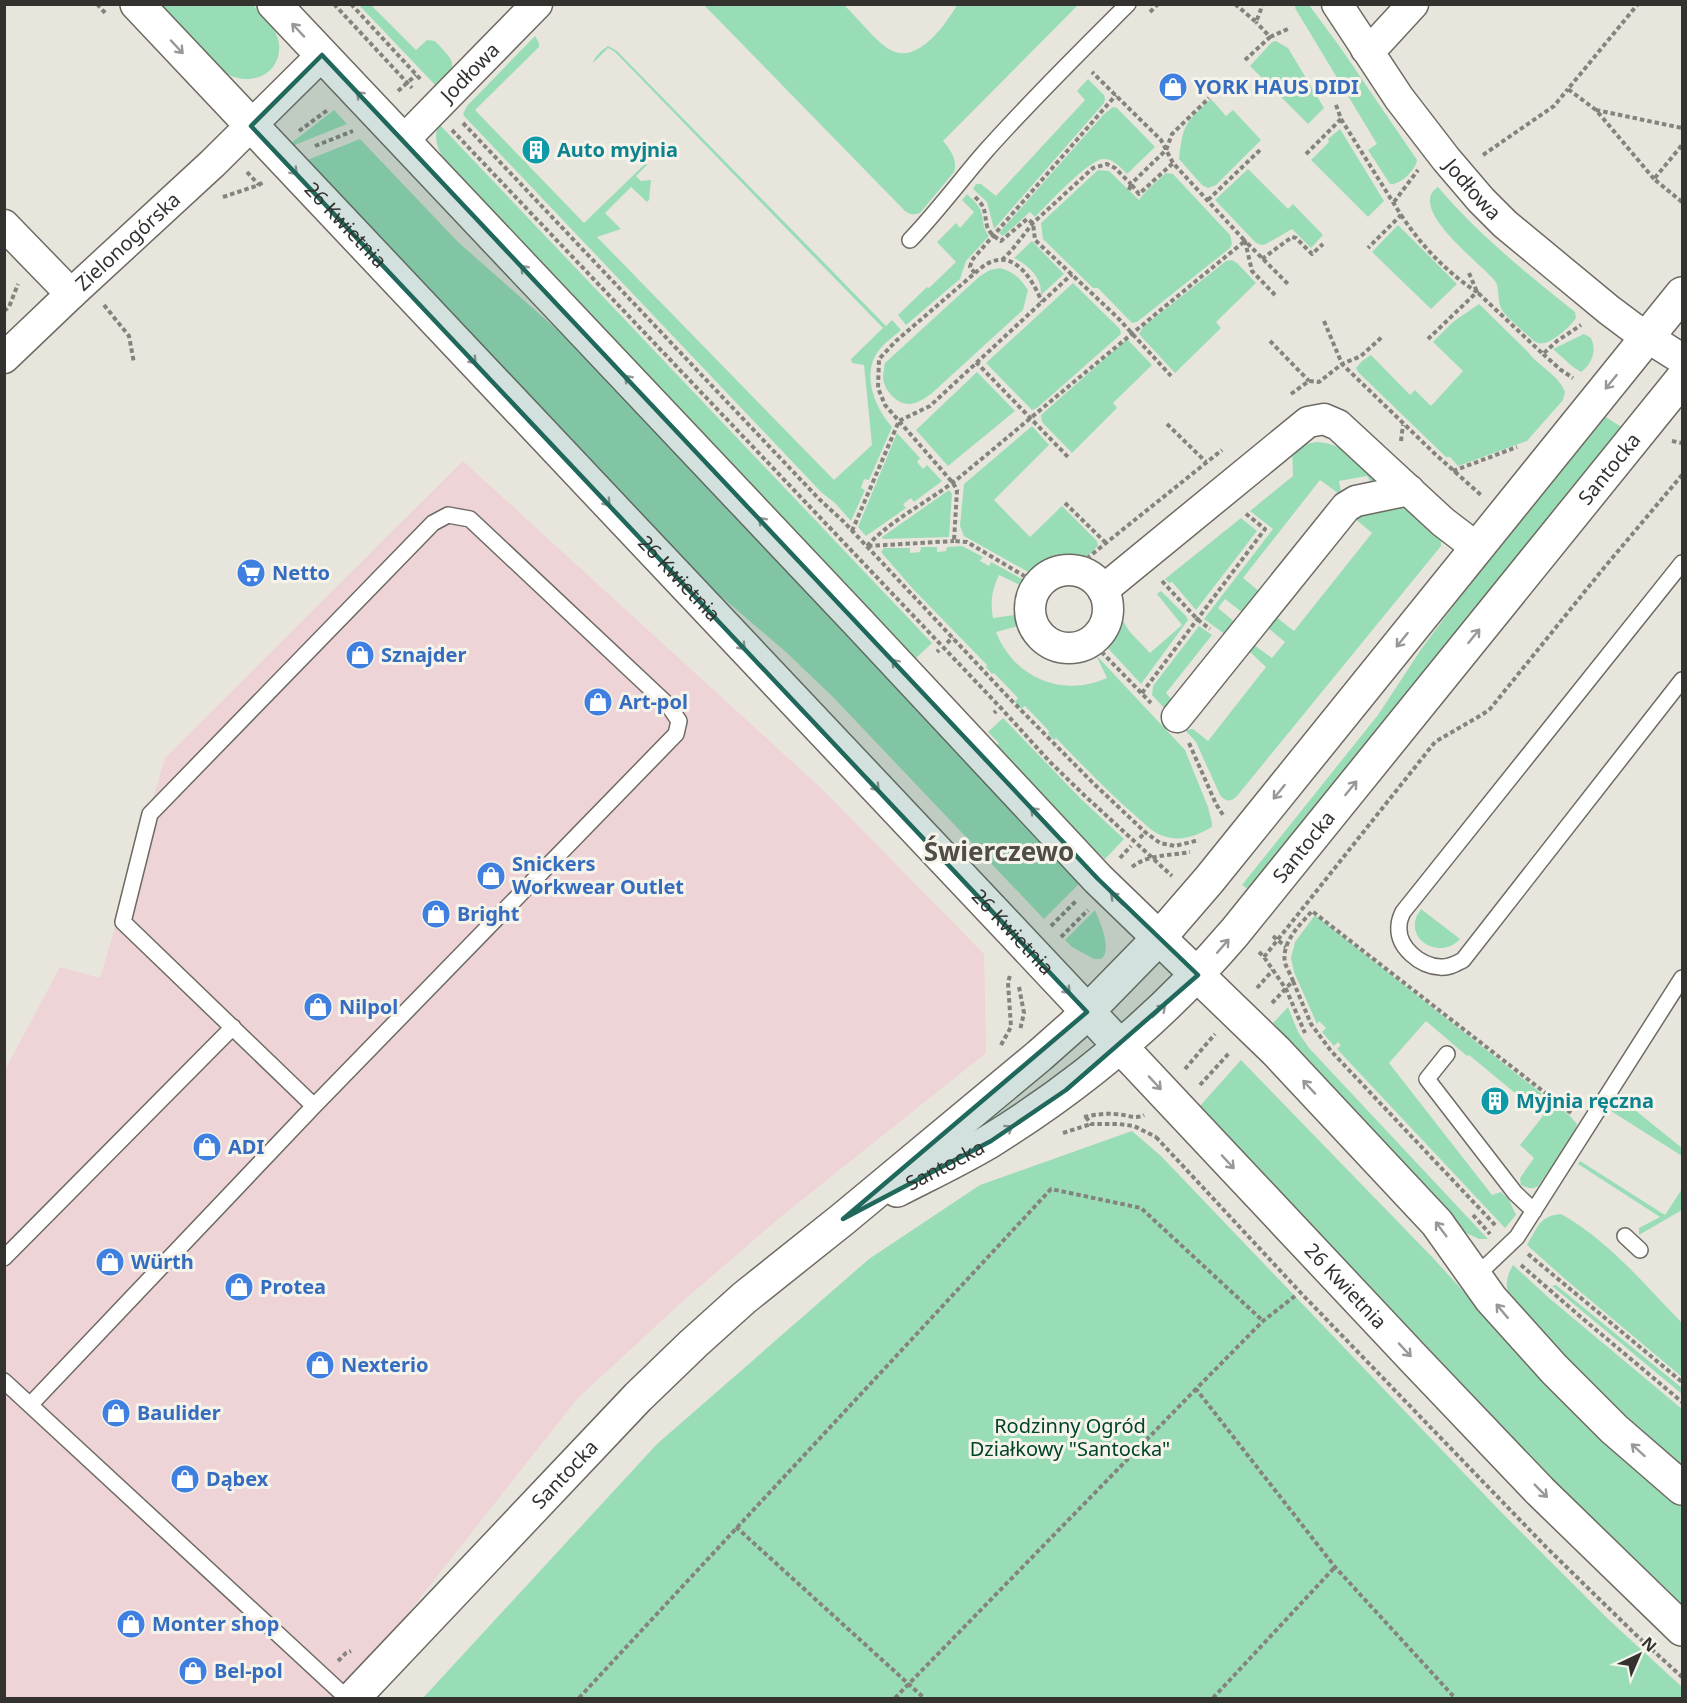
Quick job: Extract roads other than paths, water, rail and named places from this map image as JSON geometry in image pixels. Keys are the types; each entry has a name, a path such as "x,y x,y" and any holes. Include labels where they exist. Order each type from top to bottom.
{"street":[{"name":"26 Kwietnia","path":"137,4 1483,1432 1683,1629"},
{"path":"274,4 1098,879 1276,1051 1430,1216 1513,1324 1569,1385 1683,1488"},
{"name":"Jodłowa","path":"403,141 537,4"},
{"name":"Jodłowa","path":"1337,4 1399,98 1481,200 1505,224 1592,296 1647,337"},
{"path":"1366,49 1379,41 1413,4"},
{"path":"250,126 322,55"},
{"name":"Zielonogórska","path":"4,358 84,296 250,126"},
{"path":"4,225 27,248 84,296"},
{"name":"Santocka","path":"353,1698 665,1369 744,1298 1039,1056 1087,1012 1158,939 1209,880 1683,294"},
{"path":"1647,337 1683,358"},
{"name":"Santocka","path":"843,1219 991,1141 1066,1090 1121,1047 1198,975 1683,379"},
{"path":"1103,590 1308,422 1324,419 1338,425 1443,522 1477,548"},
{"path":"1173,721 1346,507 1356,501 1409,490"},
{"path":"1064,570 1080,572 1093,578 1103,590 1108,608 1103,627 1091,641 1074,648 1056,646 1041,636 1031,621 1030,603 1036,586 1049,575 1064,570"}],"lane":[{"path":"910,240 983,154 1055,76 1128,4"},
{"path":"30,1405 314,1106 676,734 679,721 669,706 470,519 448,515 433,523 150,814 123,922 314,1106"},
{"path":"1683,563 1402,912 1399,926 1400,938 1406,948 1428,965 1452,966 1463,960 1683,680"},
{"path":"1475,1277 1509,1246 1534,1211 1683,978"},
{"path":"4,1258 233,1027"},
{"path":"1446,1054 1427,1079 1515,1193 1534,1211"},
{"path":"1625,1236 1640,1250"},
{"path":"4,1381 346,1698"}],"place":[{"name":"YORK HAUS DIDI","path":"1173,87"},
{"name":"Auto myjnia","path":"536,150"},
{"name":"Netto","path":"251,573"},
{"name":"Sznajder","path":"360,655"},
{"name":"Art-pol","path":"598,702"},
{"name":"Snickers Workwear Outlet","path":"491,876"},
{"name":"Bright","path":"436,914"},
{"name":"Nilpol","path":"318,1007"},
{"name":"Myjnia ręczna","path":"1495,1101"},
{"name":"ADI","path":"207,1147"},
{"name":"Würth","path":"110,1262"},
{"name":"Protea","path":"239,1287"},
{"name":"Nexterio","path":"320,1365"},
{"name":"Baulider","path":"116,1413"},
{"name":"Dąbex","path":"185,1479"},
{"name":"Monter shop","path":"131,1624"},
{"name":"Bel-pol","path":"193,1671"}],"district":[{"name":"Świerczewo","path":"999,852"}],"park label":[{"name":"Rodzinny Ogród Działkowy \"Santocka\"","path":"1070,1438"}]}
